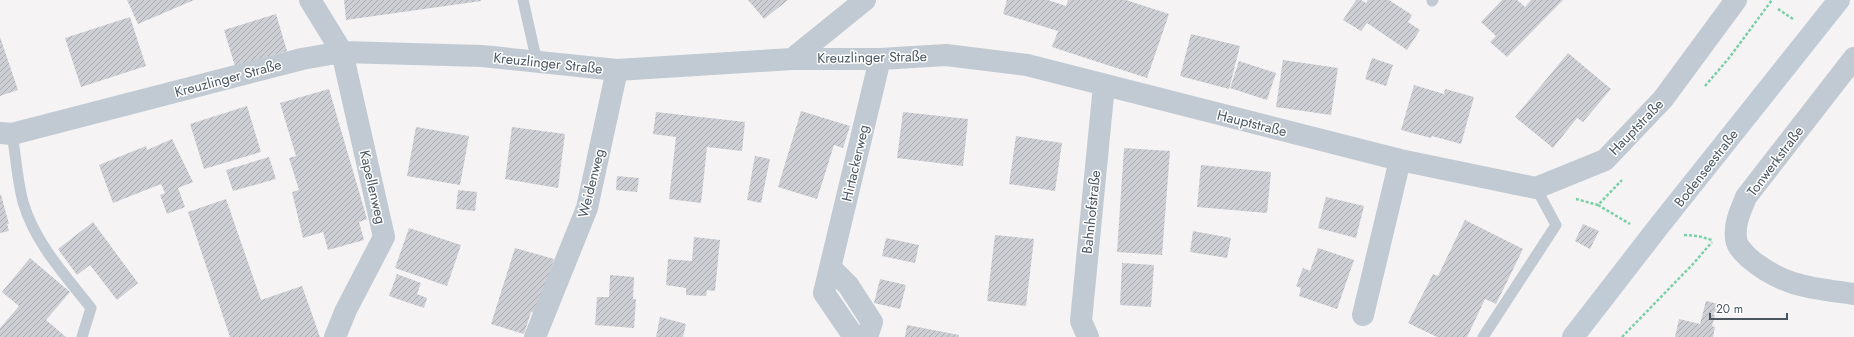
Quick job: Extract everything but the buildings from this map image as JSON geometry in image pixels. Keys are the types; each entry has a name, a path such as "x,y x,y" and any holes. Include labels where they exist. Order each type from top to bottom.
{"main road":[{"name":"Bodenseestraße","path":"1573,337 1659,226 1839,0"}],"street":[{"name":"Kapellenweg","path":"310,0 342,52 384,237 346,310 335,337"},
{"path":"792,59 865,0"},
{"name":"Hauptstraße","path":"1104,85 1400,160 1536,188 1605,160 1663,99 1736,0"},
{"name":"Kreuzlinger Straße","path":"6,134 302,58 342,52 482,56 617,70 792,59 880,59 946,56 1027,65 1104,85"},
{"name":"Tonwerkstraße","path":"1854,58 1746,197 1736,223 1736,239 1742,251 1764,271 1799,286 1854,294"},
{"name":"Hirtackerweg","path":"854,337 824,293 880,59"},
{"name":"Weidenweg","path":"535,337 587,208 617,70"},
{"name":"Bahnhofstraße","path":"1088,337 1081,321 1104,85"},
{"path":"1363,315 1400,160"},
{"path":"830,268 848,285 872,322 867,337"}],"lane":[{"path":"523,0 537,62"},
{"path":"6,134 23,201 36,232 52,260 91,308 82,337"},
{"path":"1483,337 1556,225 1536,188"}],"path":[{"path":"1778,9 1795,21"},
{"path":"1598,204 1635,226"},
{"path":"1622,337 1693,264 1713,241 1736,223"}]}
